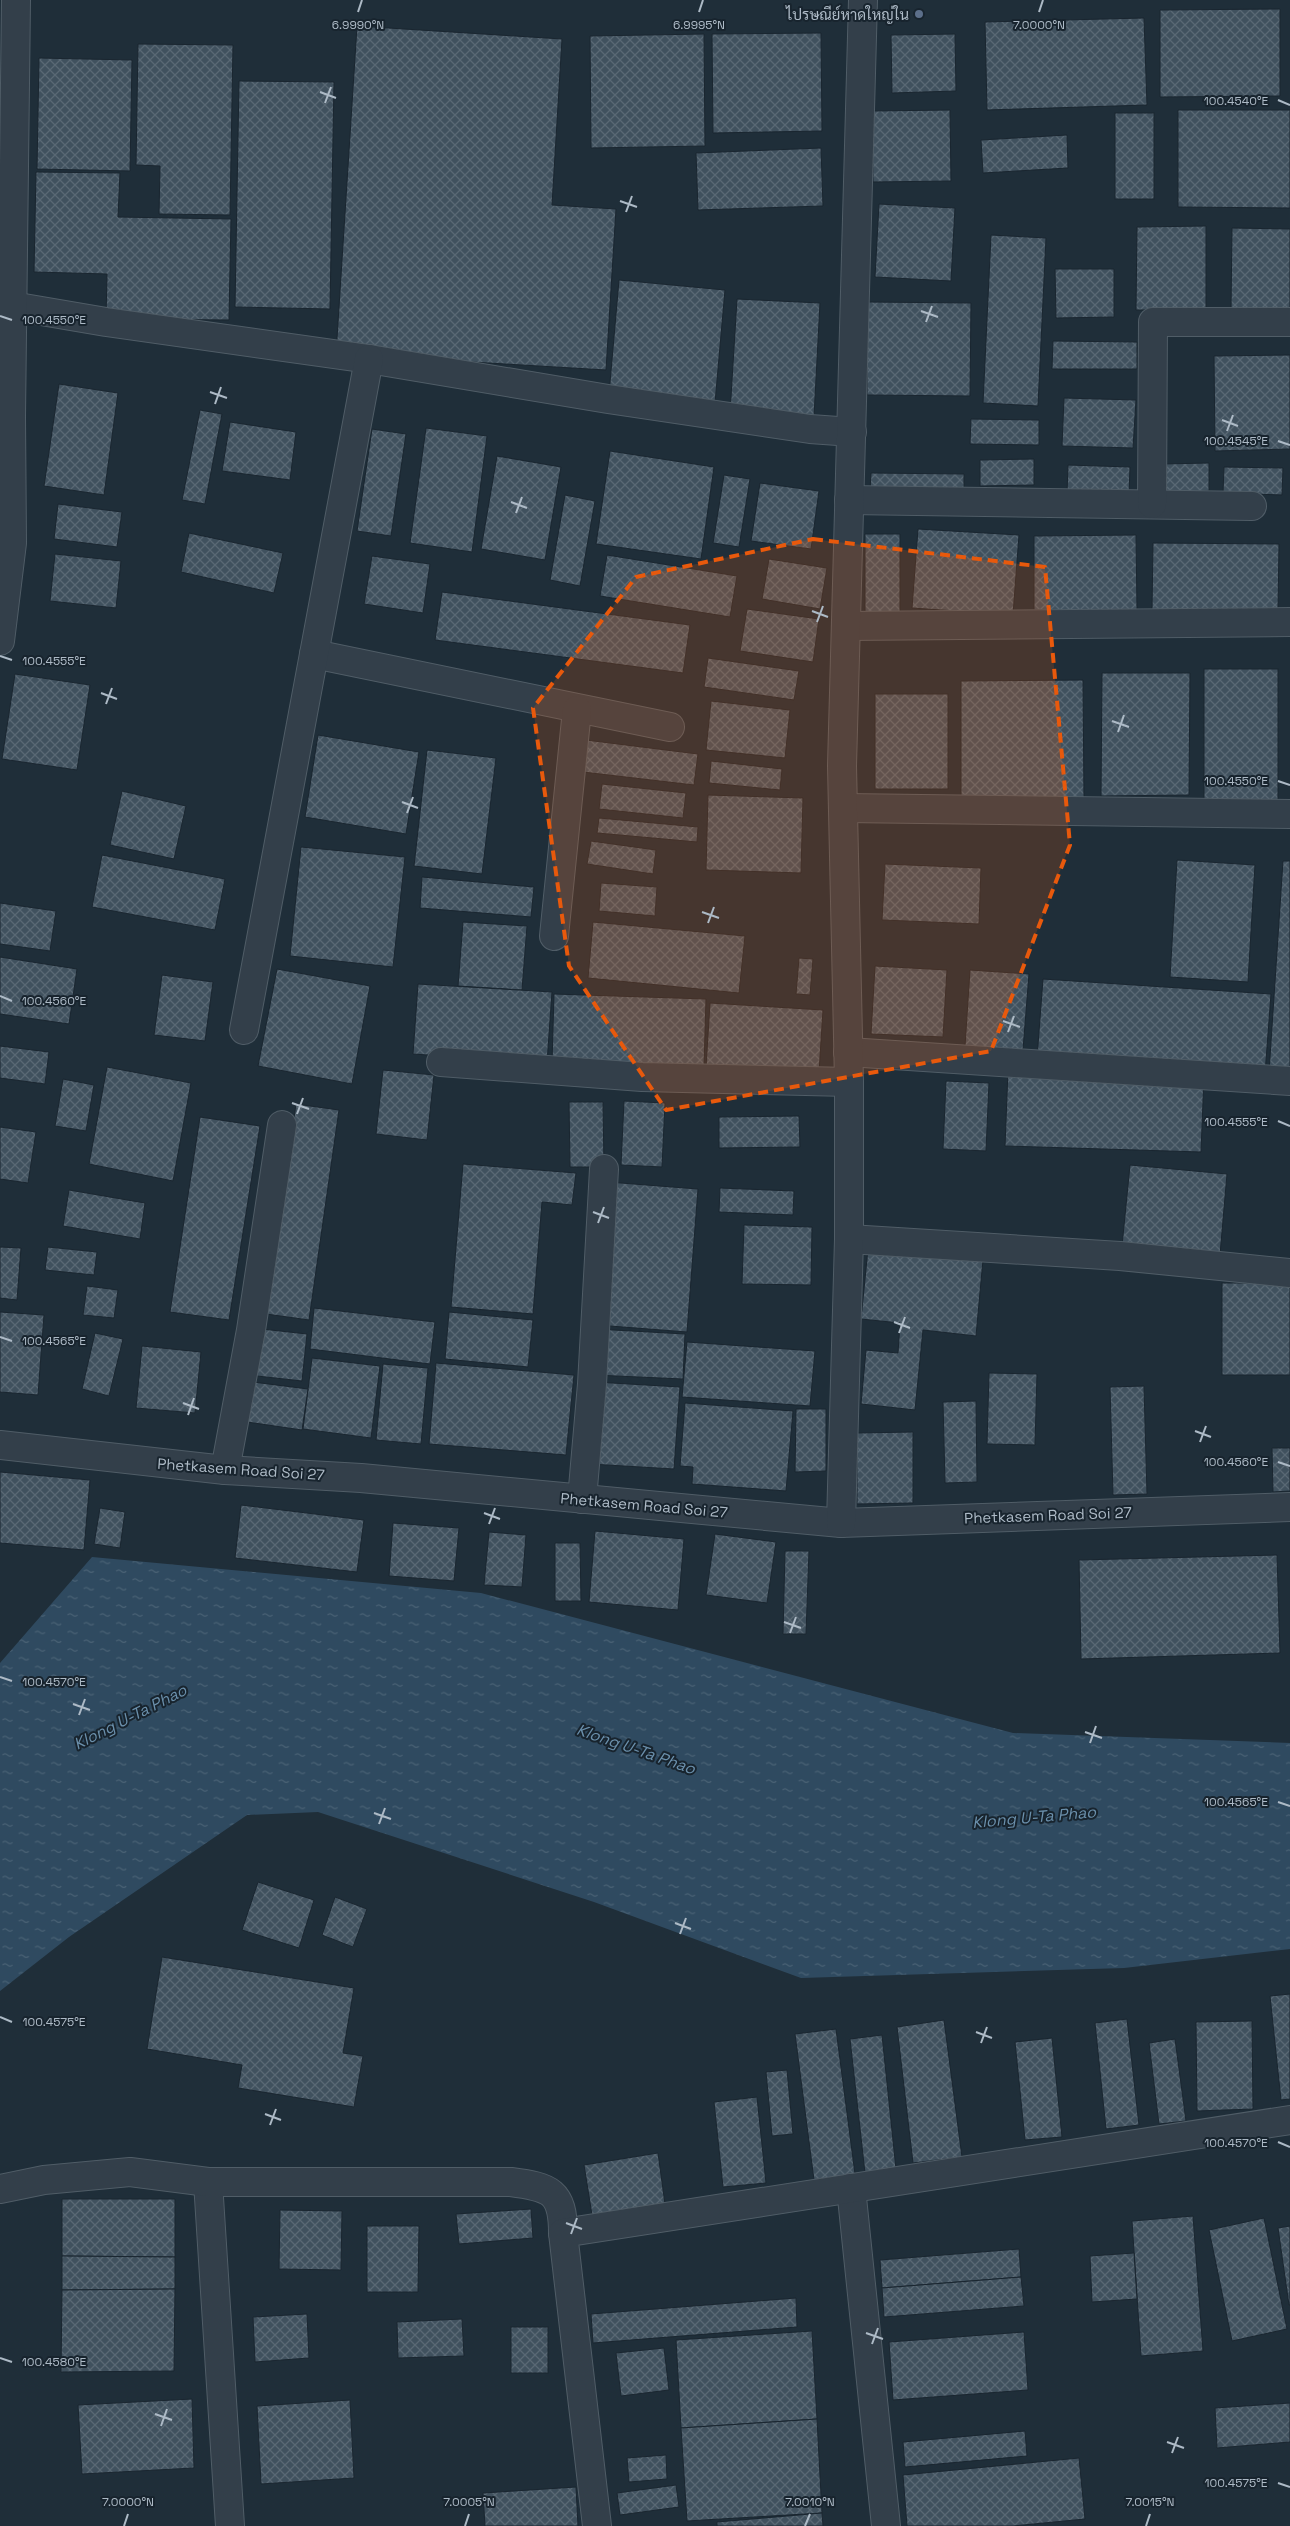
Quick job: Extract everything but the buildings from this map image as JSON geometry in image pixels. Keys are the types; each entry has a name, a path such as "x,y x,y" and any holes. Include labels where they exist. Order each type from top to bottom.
{"street":[{"path":"0,641 12,543 5,418 12,306 16,0"},
{"path":"841,1523 849,1239 845,808 842,766 863,0"},
{"path":"12,306 106,322 369,359 782,425 852,432"},
{"path":"1152,504 1153,322 1290,322"},
{"path":"244,1030 369,359"},
{"path":"849,500 1252,506"},
{"path":"846,626 1290,622"},
{"path":"314,654 577,710 670,727"},
{"path":"554,936 577,710"},
{"path":"845,808 1290,814"},
{"path":"848,1052 1290,1081"},
{"path":"441,1062 642,1077 849,1082"},
{"path":"225,1470 250,1339 282,1125"},
{"path":"582,1499 592,1384 604,1169"},
{"path":"849,1239 1120,1256 1290,1273"},
{"name":"Phetkasem Road Soi 27","path":"0,1446 225,1470 361,1478 841,1523 1290,1507"},
{"path":"563,2233 1290,2120"},
{"path":"0,2189 44,2180 130,2172 208,2182 511,2182 534,2184 555,2194 563,2210 563,2233 597,2526"},
{"path":"208,2182 230,2526"},
{"path":"852,2188 886,2526"}],"highlighted area":[{"path":"813,539 1045,567 1070,845 991,1051 666,1110 569,966 533,708 636,577"}],"water":[{"name":"Klong U-Ta Phao","path":"92,1557 481,1593 1013,1733 1290,1743 1290,1949 1124,1968 801,1978 594,1902 318,1812 247,1815 69,1937 0,1991 0,1663"}],"place":[{"name":"ไปรษณีย์หาดใหญ่ใน","path":"919,14"}]}
